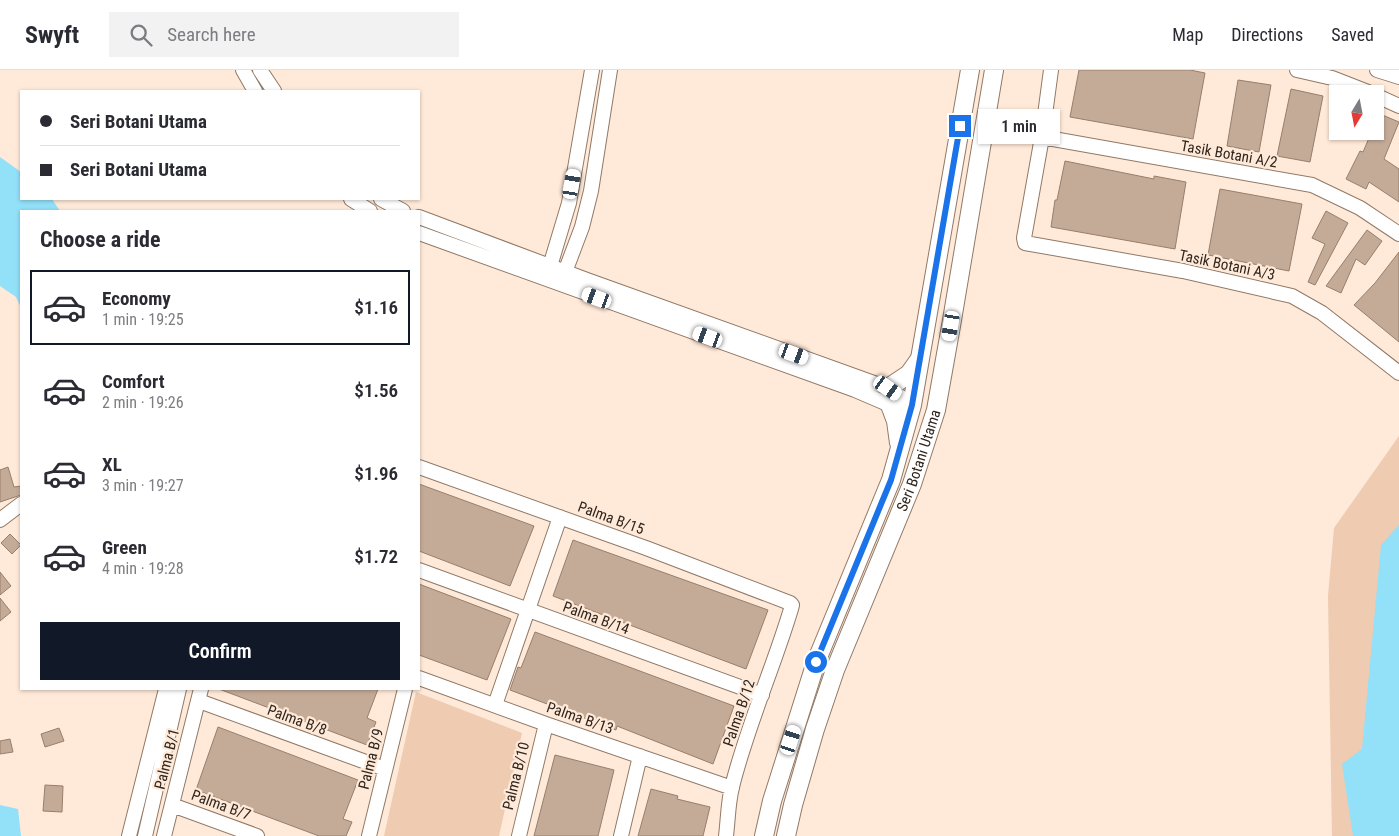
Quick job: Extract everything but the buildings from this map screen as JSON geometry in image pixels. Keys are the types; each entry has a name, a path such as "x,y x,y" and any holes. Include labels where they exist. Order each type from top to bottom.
{"main road":[{"name":"Seri Botani Utama","path":"764,836 772,801 816,662 891,480 912,405 970,70"},
{"name":"Seri Botani Utama","path":"786,836 815,730 835,670 912,484 936,410 994,70"},
{"path":"899,451 896,421 889,396 920,359"},
{"path":"917,467 920,423 918,412 912,405 929,398 940,389"}],"street":[{"path":"243,70 254,90"},
{"path":"260,70 273,90"},
{"path":"548,272 569,203 592,70"},
{"path":"563,278 582,227 591,191 610,70"},
{"path":"1042,137 1051,70"},
{"path":"1297,70 1332,78 1350,85"},
{"path":"1376,70 1399,77"},
{"path":"1384,99 1399,106"},
{"name":"Tasik Botani A/2","path":"1042,137 1312,185 1360,208 1399,234"},
{"name":"Tasik Botani A/3","path":"1042,137 1024,238 1025,243 1184,271 1292,296 1322,313 1399,373"},
{"path":"420,217 563,278 856,390 889,396 912,405"},
{"path":"420,233 548,272"},
{"name":"Palma B/15","path":"420,467 560,517 790,603"},
{"path":"0,520 20,505"},
{"path":"495,705 560,517"},
{"name":"Palma B/14","path":"420,570 762,695"},
{"name":"Palma B/12","path":"726,836 732,788 746,736 792,606 790,603"},
{"name":"Palma B/13","path":"420,678 732,788"},
{"path":"129,836 166,690"},
{"path":"145,836 180,690"},
{"name":"Palma B/9","path":"369,836 405,690"},
{"name":"Palma B/8","path":"200,695 385,769"},
{"name":"Palma B/1","path":"164,836 200,695"},
{"name":"Palma B/10","path":"519,836 546,724"},
{"path":"621,836 640,756"},
{"name":"Palma B/7","path":"172,805 257,836"}],"shaded area":[{"path":"1399,436 1399,836 1332,836 1328,596 1334,528"},
{"path":"416,692 522,733 499,836 384,836"}],"water":[{"path":"0,157 20,171 20,200 53,200 59,210 20,210 20,306 16,297 0,286"},
{"path":"1399,525 1399,836 1353,836 1342,764 1362,749 1381,545"},
{"path":"0,805 18,809 21,836 0,836"}],"route":[{"path":"816,662 891,480 912,405 960,126"}]}
